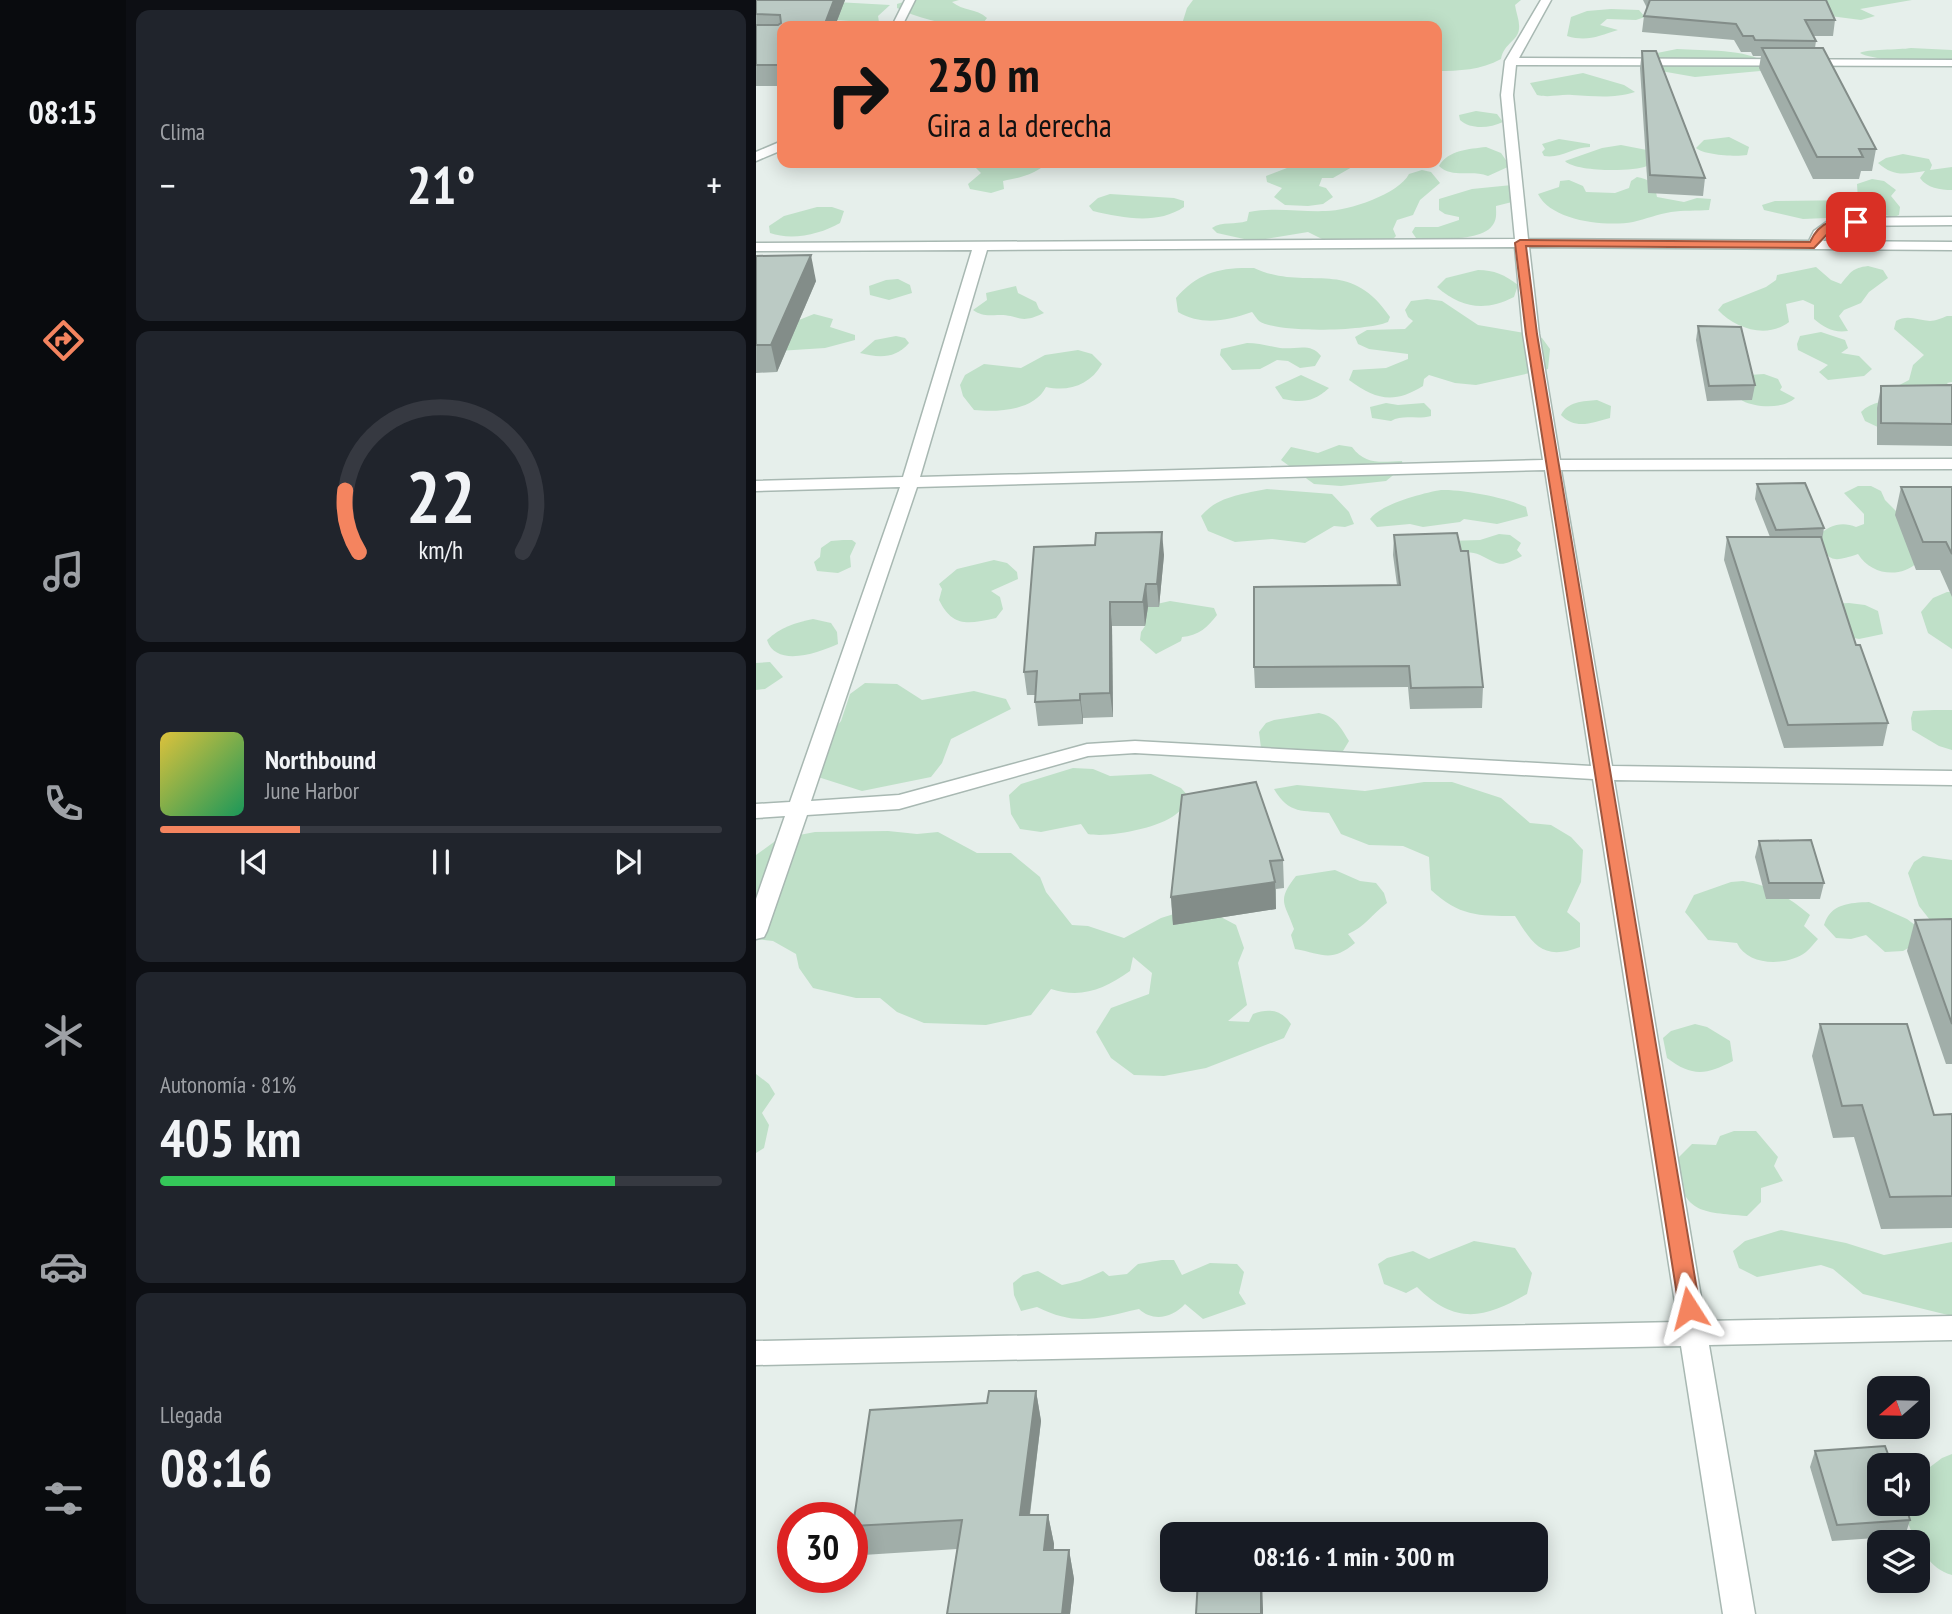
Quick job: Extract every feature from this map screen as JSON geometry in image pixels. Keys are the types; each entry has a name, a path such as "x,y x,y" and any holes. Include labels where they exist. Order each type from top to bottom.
{"street":[{"path":"900,21 910,0"},
{"path":"1546,0 1511,61 1507,95 1521,215 1520,243 1553,465 1739,1614"},
{"path":"1511,61 1952,63"},
{"path":"756,157 777,147"},
{"path":"1814,245 1819,234 1832,222 1952,221"},
{"path":"756,247 1520,243 1952,246"},
{"path":"756,931 910,483 981,245"},
{"path":"756,486 1553,465 1952,464"},
{"path":"756,811 899,803 1087,750 1135,747 1604,773 1952,778"},
{"path":"756,1353 1952,1328"}],"green space":[{"path":"834,0 890,5 878,16 879,21 791,17"},
{"path":"910,0 959,0 952,2 987,18 985,21 938,21 897,8 897,4"},
{"path":"1193,0 1521,0 1515,5 1518,33 1505,49 1501,59 1478,68 1442,71 1442,21 1183,21"},
{"path":"1707,0 1912,0 1860,9 1875,16 1861,20"},
{"path":"1639,10 1645,17 1636,20 1607,19 1600,25 1618,30 1599,36 1567,36 1571,17 1587,11"},
{"path":"1911,48 1952,50 1952,66 1876,58 1860,53 1869,51"},
{"path":"1677,49 1737,53 1768,64 1760,71 1695,77 1655,70 1652,54"},
{"path":"1583,73 1624,85 1635,92 1611,96 1542,96 1537,95 1530,83"},
{"path":"1476,111 1497,114 1503,122 1481,127 1460,120 1459,115"},
{"path":"1729,137 1749,147 1747,155 1720,155 1696,148 1704,140"},
{"path":"1559,139 1590,144 1590,147 1556,156 1544,156 1542,152 1545,149 1542,144"},
{"path":"1621,145 1652,151 1647,166 1604,170 1571,165 1565,161 1602,148"},
{"path":"1486,147 1501,153 1510,166 1488,176 1450,172 1442,168 1442,162 1453,153"},
{"path":"1903,154 1929,159 1932,165 1930,170 1952,167 1952,190 1938,189 1926,184 1920,178 1925,171 1900,173 1889,171 1878,163"},
{"path":"976,168 1041,168 1003,181 1004,189 991,193 970,189 968,184 981,173"},
{"path":"1287,168 1350,168 1333,178 1322,178 1319,186 1326,188 1333,197 1323,204 1308,206 1285,205 1274,197 1282,188 1267,182 1266,176"},
{"path":"1422,170 1431,172 1440,183 1420,200 1413,215 1397,220 1393,229 1396,236 1389,243 1330,243 1308,232 1253,241 1217,233 1212,228 1247,221 1249,212 1326,211 1347,208 1384,194 1395,188 1409,174"},
{"path":"1637,177 1651,183 1657,197 1684,202 1697,198 1711,199 1709,210 1671,212 1633,222 1609,224 1567,216 1545,203 1538,194 1559,187 1560,181 1569,180 1583,186 1586,192 1615,193 1629,188 1631,181"},
{"path":"1872,179 1884,181 1896,190 1891,196 1900,207 1899,215 1894,217 1865,211 1849,217 1803,219 1764,210 1762,205 1775,201 1858,200 1857,184"},
{"path":"1512,185 1516,201 1496,206 1494,223 1480,234 1447,239 1416,238 1412,232 1415,227 1438,227 1459,220 1459,217 1439,210 1439,199 1472,189"},
{"path":"1110,194 1174,198 1184,201 1184,207 1163,216 1140,218 1093,211 1089,206 1098,198"},
{"path":"817,207 832,207 844,211 840,223 806,235 770,233 769,226 784,216"},
{"path":"1868,266 1883,270 1888,278 1869,292 1861,303 1844,310 1839,316 1848,331 1834,330 1822,325 1814,319 1814,305 1803,300 1786,304 1789,322 1771,330 1743,327 1718,310 1723,304 1766,287 1776,280 1777,275 1816,267 1831,280 1841,284 1852,271"},
{"path":"1254,268 1274,275 1343,281 1359,287 1374,298 1390,317 1388,322 1377,325 1323,330 1269,325 1259,321 1252,312 1233,318 1205,321 1178,312 1176,298 1193,282 1221,270"},
{"path":"1478,270 1509,278 1518,285 1514,297 1493,305 1474,306 1455,300 1437,287 1446,278"},
{"path":"898,279 910,285 912,293 889,300 870,295 869,286"},
{"path":"1016,286 1018,293 1036,302 1044,313 1024,319 1007,315 983,315 973,310 987,300 986,293"},
{"path":"1411,301 1442,301 1478,325 1542,338 1550,349 1548,369 1476,385 1455,383 1429,375 1424,379 1423,386 1394,397 1368,392 1349,380 1353,370 1386,368 1408,359 1408,354 1369,349 1358,344 1355,337 1367,330 1405,329 1413,321 1405,310"},
{"path":"814,314 833,319 830,327 855,335 855,340 825,348 778,351 784,326"},
{"path":"1952,316 1952,382 1947,383 1952,389 1882,429 1865,421 1861,412 1870,406 1879,402 1900,400 1888,391 1909,380 1913,365 1924,355 1894,329 1896,321 1908,318 1932,321"},
{"path":"1821,332 1845,340 1848,348 1841,353 1859,356 1872,369 1864,376 1828,380 1819,372 1828,365 1798,350 1797,344 1800,336"},
{"path":"896,336 905,338 909,343 892,355 874,356 860,353 875,340"},
{"path":"1247,343 1280,348 1308,348 1321,356 1315,366 1300,368 1288,361 1277,360 1260,369 1232,370 1220,355 1221,349"},
{"path":"1078,350 1092,354 1102,364 1091,377 1078,385 1046,387 1033,401 994,411 974,410 963,396 960,385 965,375 984,364 1021,368 1045,355"},
{"path":"1764,374 1778,379 1782,387 1780,390 1795,398 1777,406 1762,406 1743,401 1729,389 1734,376"},
{"path":"1301,375 1329,388 1308,400 1283,399 1275,387"},
{"path":"1597,400 1611,406 1610,418 1578,424 1561,415 1571,405"},
{"path":"1386,403 1424,403 1431,410 1431,416 1391,421 1372,418 1370,407"},
{"path":"1339,445 1352,447 1368,460 1402,461 1403,467 1386,481 1341,486 1314,484 1281,460 1291,447 1318,453"},
{"path":"1858,486 1871,486 1881,491 1885,500 1902,517 1918,562 1903,571 1886,572 1870,566 1858,554 1842,559 1828,555 1818,536 1836,525 1856,527 1864,524 1864,514 1844,493"},
{"path":"1267,489 1332,494 1349,512 1354,524 1334,526 1305,543 1272,539 1235,542 1208,531 1201,516 1215,504 1231,497"},
{"path":"1441,490 1508,500 1526,507 1528,516 1497,524 1464,519 1460,522 1423,527 1410,524 1377,527 1370,519 1393,504"},
{"path":"1499,534 1510,535 1521,543 1517,550 1522,556 1500,564 1473,553 1452,554 1447,541 1480,540"},
{"path":"852,540 856,543 850,556 851,567 838,573 817,571 814,562 820,557 821,548 831,541"},
{"path":"994,560 1007,563 1017,572 1018,579 991,591 1000,597 1003,609 996,618 977,622 956,620 939,600 942,589 939,584 957,569"},
{"path":"1952,592 1952,649 1928,633 1921,612 1933,598"},
{"path":"1170,601 1214,608 1217,615 1202,630 1182,637 1181,641 1156,654 1140,640 1145,626 1144,615 1148,606"},
{"path":"1831,604 1865,605 1878,611 1883,634 1859,639 1839,635"},
{"path":"813,619 831,623 837,632 838,644 798,656 779,654 772,649 767,640 777,632"},
{"path":"770,662 783,677 765,689 756,690 756,663"},
{"path":"865,683 897,684 922,700 974,691 1006,699 1011,709 951,739 942,763 931,777 862,791 818,777 831,734 841,721 850,694"},
{"path":"1952,710 1952,750 1939,746 1912,730 1913,711"},
{"path":"1319,713 1337,723 1349,741 1343,751 1329,756 1289,761 1261,748 1259,732 1266,723"},
{"path":"1073,768 1093,769 1110,776 1151,774 1181,788 1190,798 1179,812 1167,820 1133,831 1108,835 1088,834 1081,824 1041,832 1020,829 1011,814 1009,795 1021,784"},
{"path":"1424,782 1452,782 1501,798 1530,823 1551,825 1571,837 1583,850 1581,882 1567,912 1580,923 1580,947 1567,951 1548,951 1534,942 1515,916 1480,915 1460,910 1431,890 1429,857 1403,846 1369,845 1341,834 1329,813 1297,810 1285,803 1274,789 1297,785 1365,791"},
{"path":"888,831 917,834 938,832 977,853 1011,853 1040,877 1046,892 1072,925 1088,926 1124,938 1161,918 1200,906 1236,925 1244,948 1238,963 1247,1005 1228,1021 1249,1022 1253,1014 1275,1012 1284,1016 1291,1024 1284,1038 1206,1068 1164,1076 1134,1075 1111,1058 1096,1032 1111,1008 1149,994 1152,973 1133,957 1130,971 1111,983 1073,993 1051,989 1031,1015 986,1025 924,1023 897,1012 880,998 856,998 813,988 799,968 796,954 773,941 756,939 756,855 778,839 815,832"},
{"path":"1923,856 1952,860 1952,948 1919,906 1908,873 1914,862"},
{"path":"1335,870 1360,881 1376,883 1384,893 1387,903 1364,924 1348,934 1355,943 1339,953 1326,955 1295,949 1291,935 1294,929 1284,902 1286,891 1296,876"},
{"path":"1743,881 1779,893 1795,903 1810,915 1804,926 1818,939 1798,957 1779,962 1750,957 1737,943 1708,940 1685,912 1694,895 1731,882"},
{"path":"1869,902 1907,919 1919,928 1917,943 1903,951 1885,952 1866,935 1851,939 1836,938 1824,925 1836,908"},
{"path":"1695,1024 1707,1027 1730,1041 1733,1061 1699,1072 1684,1068 1667,1058 1663,1038 1671,1031"},
{"path":"756,1074 769,1084 775,1094 762,1113 769,1125 764,1148 756,1153"},
{"path":"1734,1131 1756,1131 1778,1157 1774,1166 1783,1181 1761,1188 1761,1202 1747,1216 1717,1213 1697,1207 1683,1192 1674,1162 1692,1144 1716,1145 1720,1136"},
{"path":"1781,1230 1846,1243 1884,1255 1952,1242 1952,1316 1863,1294 1833,1269 1821,1265 1757,1277 1739,1268 1733,1251 1745,1241"},
{"path":"1474,1241 1515,1248 1532,1273 1527,1294 1497,1309 1470,1314 1444,1308 1417,1287 1406,1293 1384,1284 1378,1264 1387,1258 1413,1251 1429,1259"},
{"path":"1174,1260 1182,1275 1210,1263 1237,1264 1244,1272 1239,1293 1246,1304 1203,1319 1185,1304 1174,1313 1162,1317 1150,1316 1139,1309 1099,1318 1076,1319 1037,1307 1021,1311 1014,1295 1013,1283 1023,1275 1038,1271 1062,1285 1103,1271 1109,1276 1127,1274 1138,1264"},
{"path":"1952,1454 1952,1575 1930,1561 1930,1530 1911,1530 1905,1516 1930,1516 1930,1467"}],"building":[{"path":"756,0 834,0 826,21 781,21 780,15 756,14"},
{"path":"1650,0 1826,0 1835,20 1805,20 1816,41 1755,40 1753,36 1743,36 1736,24 1644,16"},
{"path":"756,25 777,25 777,65 756,65"},
{"path":"1762,48 1823,48 1876,149 1859,149 1863,157 1817,157"},
{"path":"1642,51 1656,51 1705,178 1650,175"},
{"path":"811,255 771,345 756,345 756,256"},
{"path":"1698,326 1741,327 1755,385 1709,386"},
{"path":"1952,385 1952,424 1881,423 1881,386"},
{"path":"1805,483 1824,528 1776,530 1757,484"},
{"path":"1901,487 1952,487 1952,554 1946,542 1923,542"},
{"path":"1162,532 1157,584 1146,584 1143,602 1110,602 1110,693 1080,694 1080,700 1035,702 1037,671 1024,672 1034,547 1095,545 1096,533"},
{"path":"1457,533 1461,551 1468,551 1483,687 1411,688 1409,666 1254,667 1254,587 1400,585 1394,535"},
{"path":"1727,537 1821,537 1856,645 1860,645 1888,723 1788,725"},
{"path":"1256,782 1283,860 1270,861 1275,882 1171,897 1182,795"},
{"path":"1811,840 1824,883 1769,883 1759,841"},
{"path":"1952,919 1952,1024 1915,920"},
{"path":"1820,1024 1907,1024 1934,1115 1952,1114 1952,1196 1890,1197 1862,1105 1842,1106"},
{"path":"989,1391 1036,1391 1020,1515 1048,1515 1044,1550 1069,1550 1062,1614 947,1614 962,1520 868,1525 868,1502 857,1502 870,1410 987,1403"},
{"path":"1885,1446 1888,1453 1867,1453 1867,1516 1909,1516 1910,1520 1837,1525 1815,1451"},
{"path":"1197,1592 1261,1592 1261,1614 1196,1614"}],"route":[{"path":"1689,1308 1531,334 1520,243 1814,245 1819,234 1832,222 1856,222"}]}
